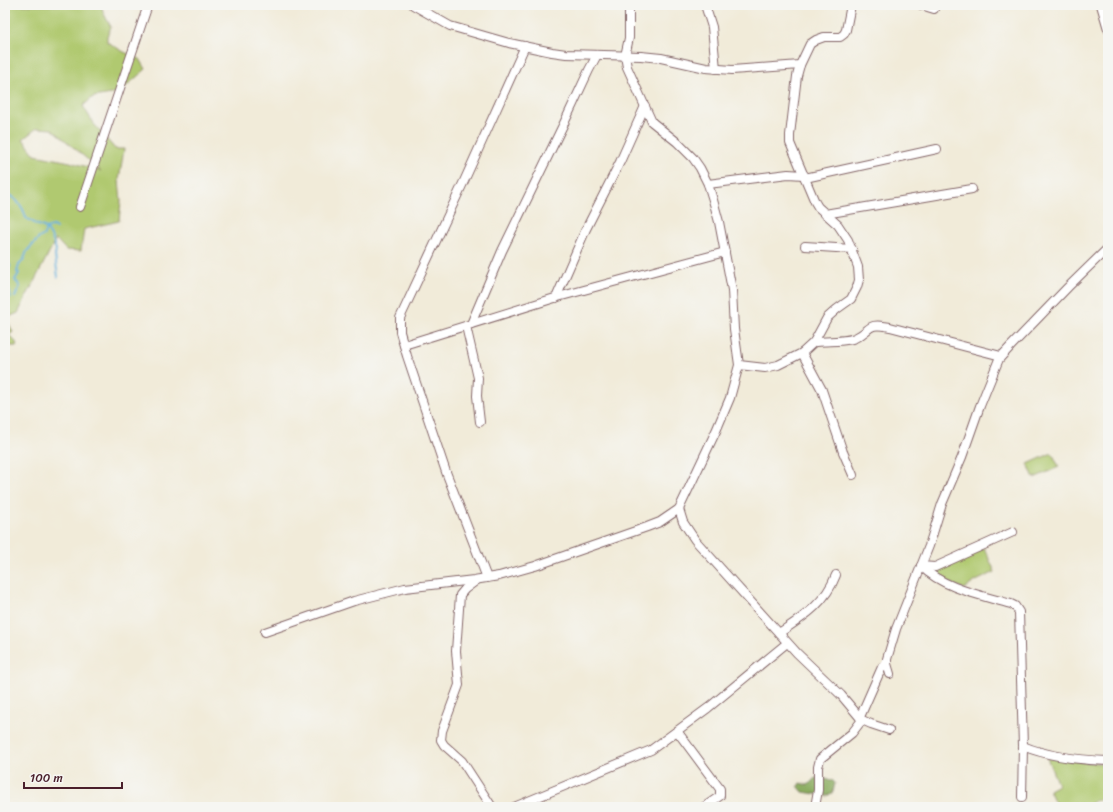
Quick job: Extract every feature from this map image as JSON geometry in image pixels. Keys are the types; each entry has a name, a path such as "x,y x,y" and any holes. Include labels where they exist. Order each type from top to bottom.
{"street":[{"path":"80,207 148,5"},
{"path":"413,5 450,26 475,34 566,54 641,56 661,58 716,69 746,69 800,65"},
{"path":"265,632 354,601 395,590 477,580 535,566 660,522 679,509 730,398 738,365 732,290 719,222 708,184 693,158 677,142 652,122 627,67 625,56 629,38 629,5"},
{"path":"705,5 712,32 716,69"},
{"path":"738,365 765,368 778,366 802,353 814,342 827,318 836,309 851,299 857,287 859,274 852,249 844,232 815,202 792,150 790,135 800,65 810,44 824,37 840,37 844,34 851,5"},
{"path":"921,5 934,9"},
{"path":"1101,5 1108,29"},
{"path":"487,578 446,472 400,332 400,318 525,46"},
{"path":"480,422 477,396 478,378 469,325 502,251 567,117 588,70 597,55"},
{"path":"556,298 586,229 620,162 645,106"},
{"path":"708,184 788,174 804,176 937,149"},
{"path":"826,214 972,189"},
{"path":"805,246 852,249"},
{"path":"890,674 887,664 888,654 896,629 929,546 942,504 1001,356 1108,248"},
{"path":"404,345 556,298 725,252"},
{"path":"814,342 854,338 877,325 1001,356"},
{"path":"802,353 822,390 843,452 853,475"},
{"path":"679,509 683,522 695,540 787,642 841,695 861,719 889,730"},
{"path":"921,566 935,567 1013,532"},
{"path":"921,566 928,573 942,581 982,597 1011,604 1015,606 1019,612 1023,746 1022,797"},
{"path":"779,633 810,612 826,595 836,575"},
{"path":"477,580 460,595 456,651 459,686 442,730 441,740 444,745 462,761 492,807"},
{"path":"514,807 651,750 708,708 787,642"},
{"path":"815,807 818,790 818,767 820,759 852,733 861,719 882,667 887,664"},
{"path":"677,731 720,789 720,796 704,807"},
{"path":"1023,746 1061,756 1108,761"}],"green space":[{"path":"5,5 101,5 111,27 107,36 107,42 140,59 146,69 118,93 93,97 83,106 94,124 115,149 124,149 119,180 121,201 119,221 84,229 81,251 66,250 56,239 18,313 6,318 13,332 9,335 16,342 17,346 11,346 5,340","holes":["37,128 52,129 101,171 70,162 35,155 23,139"]},
{"path":"1052,453 1059,467 1034,478 1028,464"},
{"path":"984,548 995,572 976,581 964,589 944,580 929,569"},
{"path":"1047,758 1108,764 1108,795 1082,807 1057,807 1049,790 1058,785"},
{"path":"815,778 832,780 835,783 833,792 827,796 803,792 798,786 800,783 808,785"}],"waterway":[{"path":"5,193 18,203 26,218 46,228 52,238 56,250 55,256 58,277"},
{"path":"15,297 20,286 15,280 19,273 17,272 19,265 24,259 27,251 39,238 44,235 46,228 53,226 56,228"},
{"path":"5,256 10,266 5,275"},
{"path":"5,279 11,297"}]}
